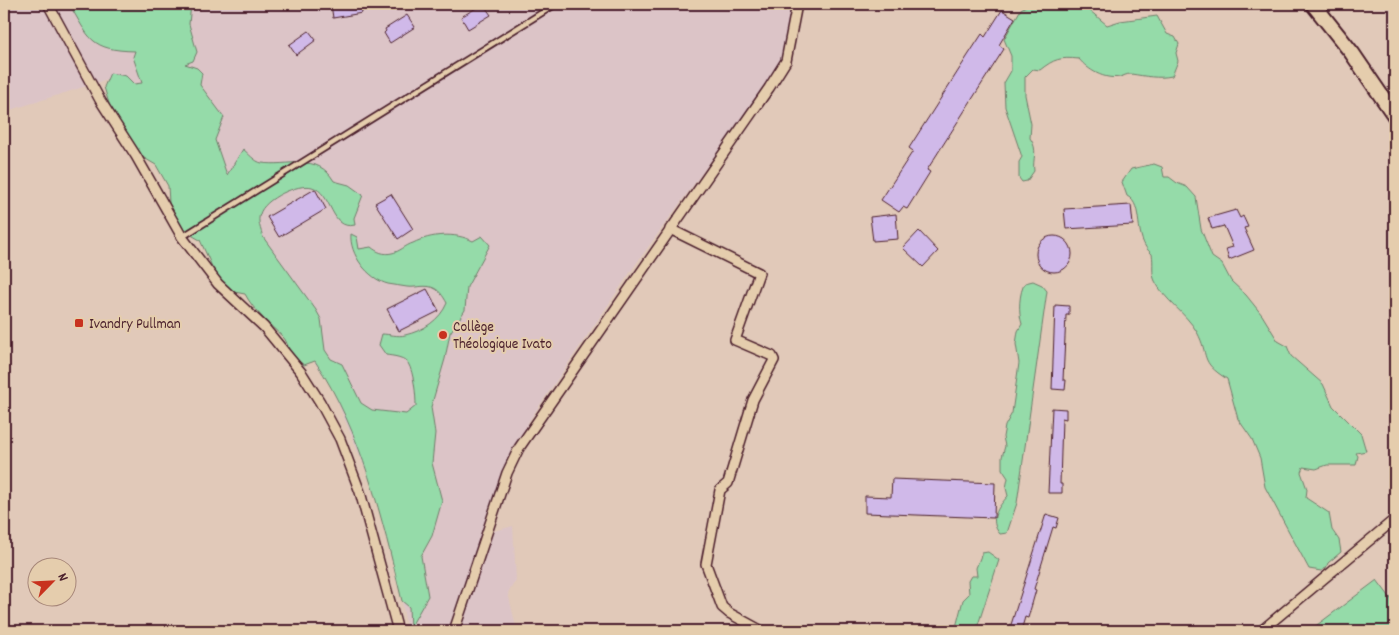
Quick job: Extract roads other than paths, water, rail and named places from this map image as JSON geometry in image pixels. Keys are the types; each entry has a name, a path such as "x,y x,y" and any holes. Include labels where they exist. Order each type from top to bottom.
{"main road":[{"path":"1313,4 1352,53 1395,116"}],"street":[{"path":"48,4 100,100 136,156 182,237 218,284 264,327 301,372 324,410 340,440 360,492 398,631"},
{"path":"454,631 507,473 519,448 748,119 786,61 797,4"},
{"path":"670,229 759,272 735,340 772,356 774,360 753,400 728,483 720,490 706,564 722,607 729,613 762,631"},
{"path":"1261,631 1395,520"}],"lane":[{"path":"182,237 556,4"}],"place":[{"name":"Ivandry Pullman","path":"79,323"},
{"name":"Collège Théologique Ivato","path":"443,335"}]}
